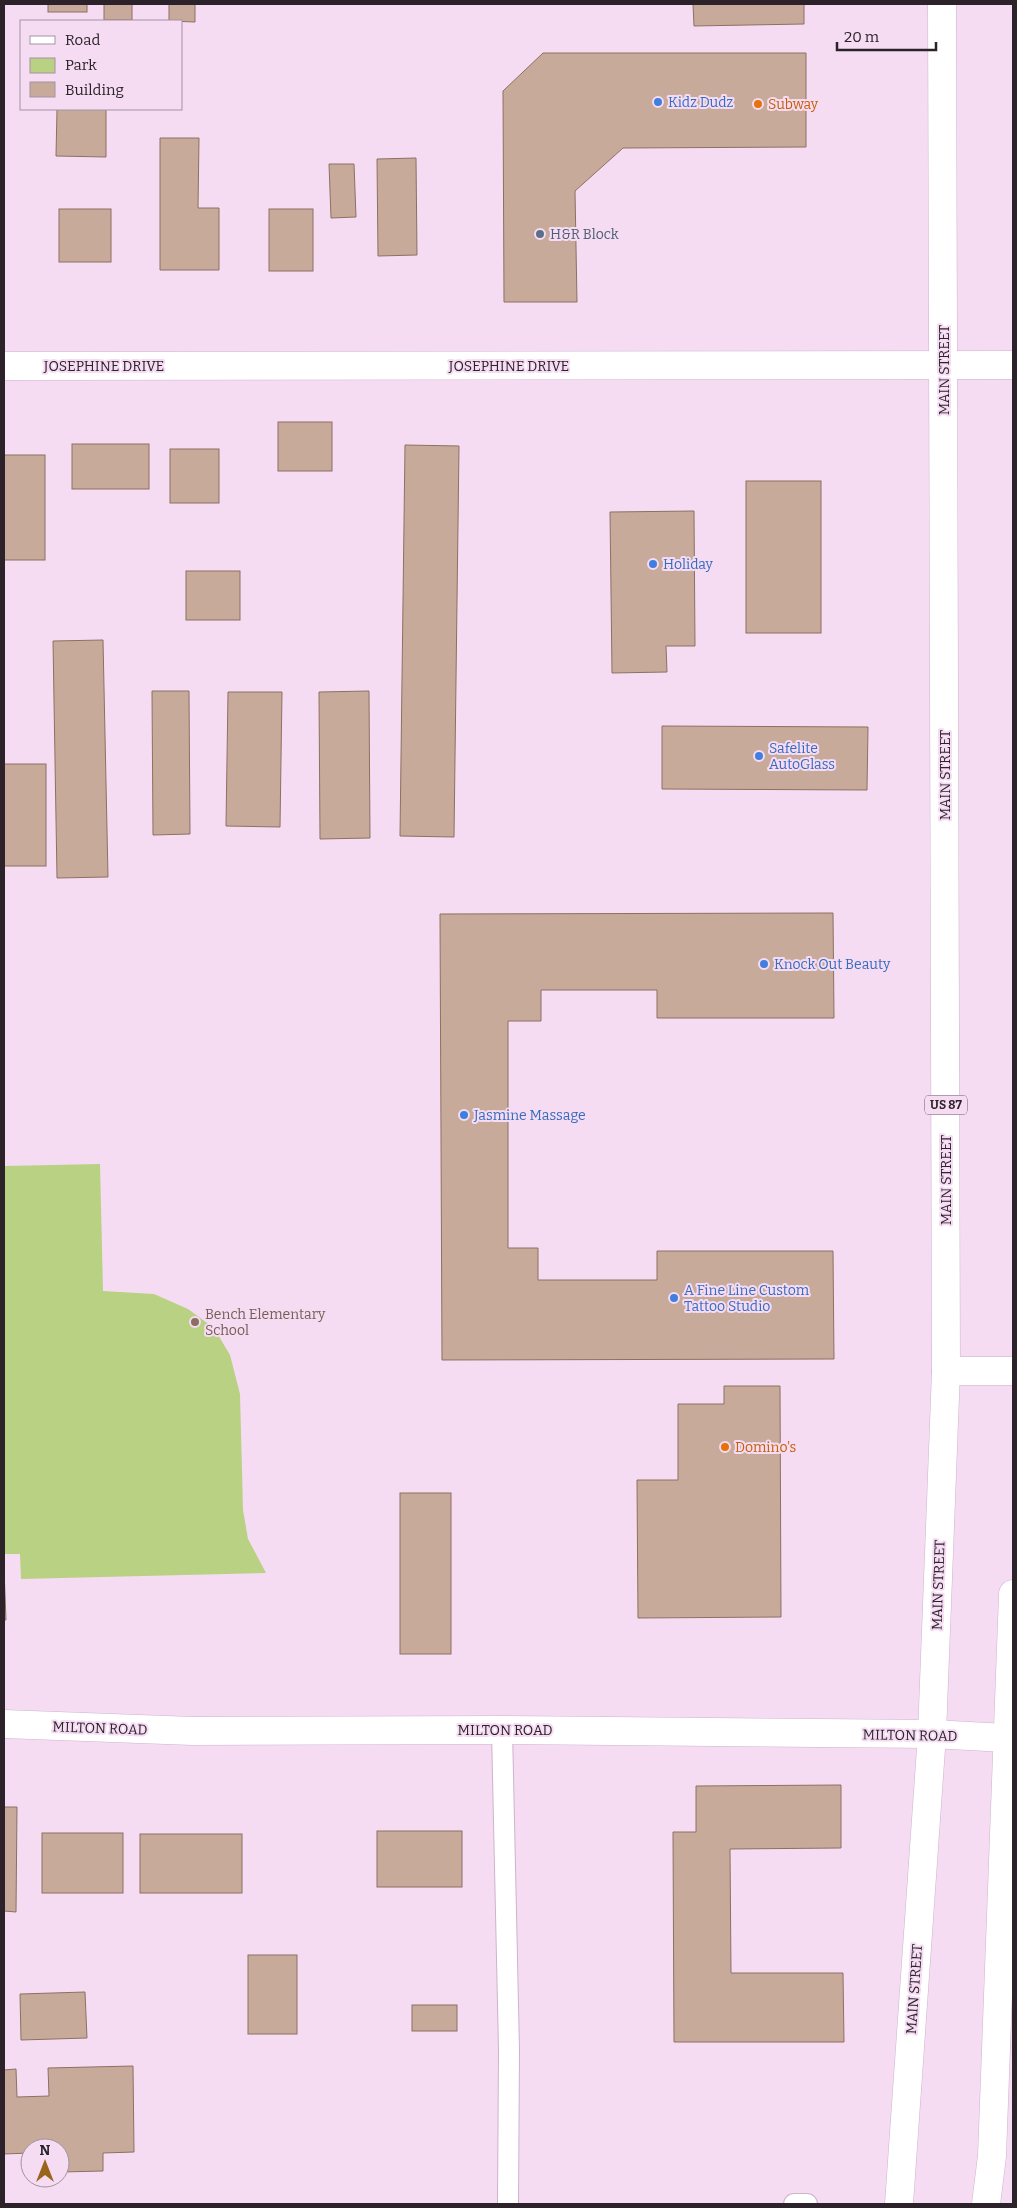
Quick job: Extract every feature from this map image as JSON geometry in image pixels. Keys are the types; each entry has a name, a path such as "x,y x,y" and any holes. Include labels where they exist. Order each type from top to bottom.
{"main road":[{"name":"MAIN STREET","path":"899,2204 932,1734 946,1371 942,4"},
{"name":"JOSEPHINE DRIVE","path":"4,366 1013,366"},
{"path":"946,1371 1013,1371"},
{"path":"986,2204 992,2156 1006,1738 1013,1594"},
{"name":"MILTON ROAD","path":"4,1724 193,1731 502,1730 932,1734 1006,1738"}],"lane":[{"path":"502,1730 508,2040 508,2204"},
{"path":"794,2204 807,2204"}],"green space":[{"path":"100,1164 103,1291 154,1294 188,1309 214,1328 230,1355 240,1394 243,1510 248,1539 266,1573 21,1579 20,1554 4,1554 4,1166"}],"building":[{"path":"48,4 87,4 87,12 48,12"},
{"path":"104,4 132,4 132,20 104,20"},
{"path":"169,4 195,4 195,22 169,20"},
{"path":"693,4 804,4 804,24 694,26"},
{"path":"543,53 806,53 806,147 623,148 575,191 577,302 504,302 503,91"},
{"path":"57,110 106,110 106,157 56,156"},
{"path":"160,138 199,138 198,208 219,208 219,270 160,270"},
{"path":"416,158 417,255 378,256 377,159"},
{"path":"329,164 354,164 356,217 331,218"},
{"path":"59,209 111,209 111,262 59,262"},
{"path":"269,209 313,209 313,271 269,271"},
{"path":"278,422 332,422 332,471 278,471"},
{"path":"72,444 149,444 149,489 72,489"},
{"path":"405,445 459,446 454,837 400,836"},
{"path":"170,449 219,449 219,503 170,503"},
{"path":"4,455 45,455 45,560 4,560"},
{"path":"746,481 821,481 821,633 746,633"},
{"path":"694,511 695,646 666,646 667,672 612,673 610,512"},
{"path":"186,571 240,571 240,620 186,620"},
{"path":"103,640 108,877 57,878 53,641"},
{"path":"152,691 189,691 190,834 153,835"},
{"path":"369,691 370,838 320,839 319,692"},
{"path":"228,692 282,692 280,827 226,826"},
{"path":"662,726 868,727 867,790 662,789"},
{"path":"4,764 46,764 46,866 4,866"},
{"path":"833,913 834,1018 657,1018 657,990 541,990 541,1021 508,1021 508,1248 538,1248 538,1280 657,1280 657,1251 833,1251 834,1359 442,1360 440,914"},
{"path":"724,1386 780,1386 781,1617 638,1618 637,1480 678,1480 678,1404 724,1404"},
{"path":"400,1493 451,1493 451,1654 400,1654"},
{"path":"4,1569 6,1620 4,1620"},
{"path":"841,1785 841,1848 730,1849 731,1973 843,1973 844,2042 674,2042 673,1832 696,1832 696,1786"},
{"path":"4,1807 17,1807 16,1912 4,1911"},
{"path":"377,1831 462,1831 462,1887 377,1887"},
{"path":"42,1833 123,1833 123,1893 42,1893"},
{"path":"140,1834 242,1834 242,1893 140,1893"},
{"path":"248,1955 297,1955 297,2034 248,2034"},
{"path":"85,1992 87,2038 21,2040 20,1994"},
{"path":"412,2005 457,2005 457,2031 412,2031"},
{"path":"133,2066 134,2152 103,2153 103,2171 70,2172 70,2138 20,2138 20,2153 4,2154 4,2070 16,2069 17,2097 49,2096 48,2068"}],"place":[{"name":"Kidz Dudz","path":"658,102"},
{"name":"Subway","path":"758,104"},
{"name":"H&R Block","path":"540,234"},
{"name":"Holiday","path":"653,564"},
{"name":"Safelite AutoGlass","path":"759,756"},
{"name":"Knock Out Beauty","path":"764,964"},
{"name":"Jasmine Massage","path":"464,1115"},
{"name":"A Fine Line Custom Tattoo Studio","path":"674,1298"},
{"name":"Bench Elementary School","path":"195,1322"},
{"name":"Domino's","path":"725,1447"}]}
